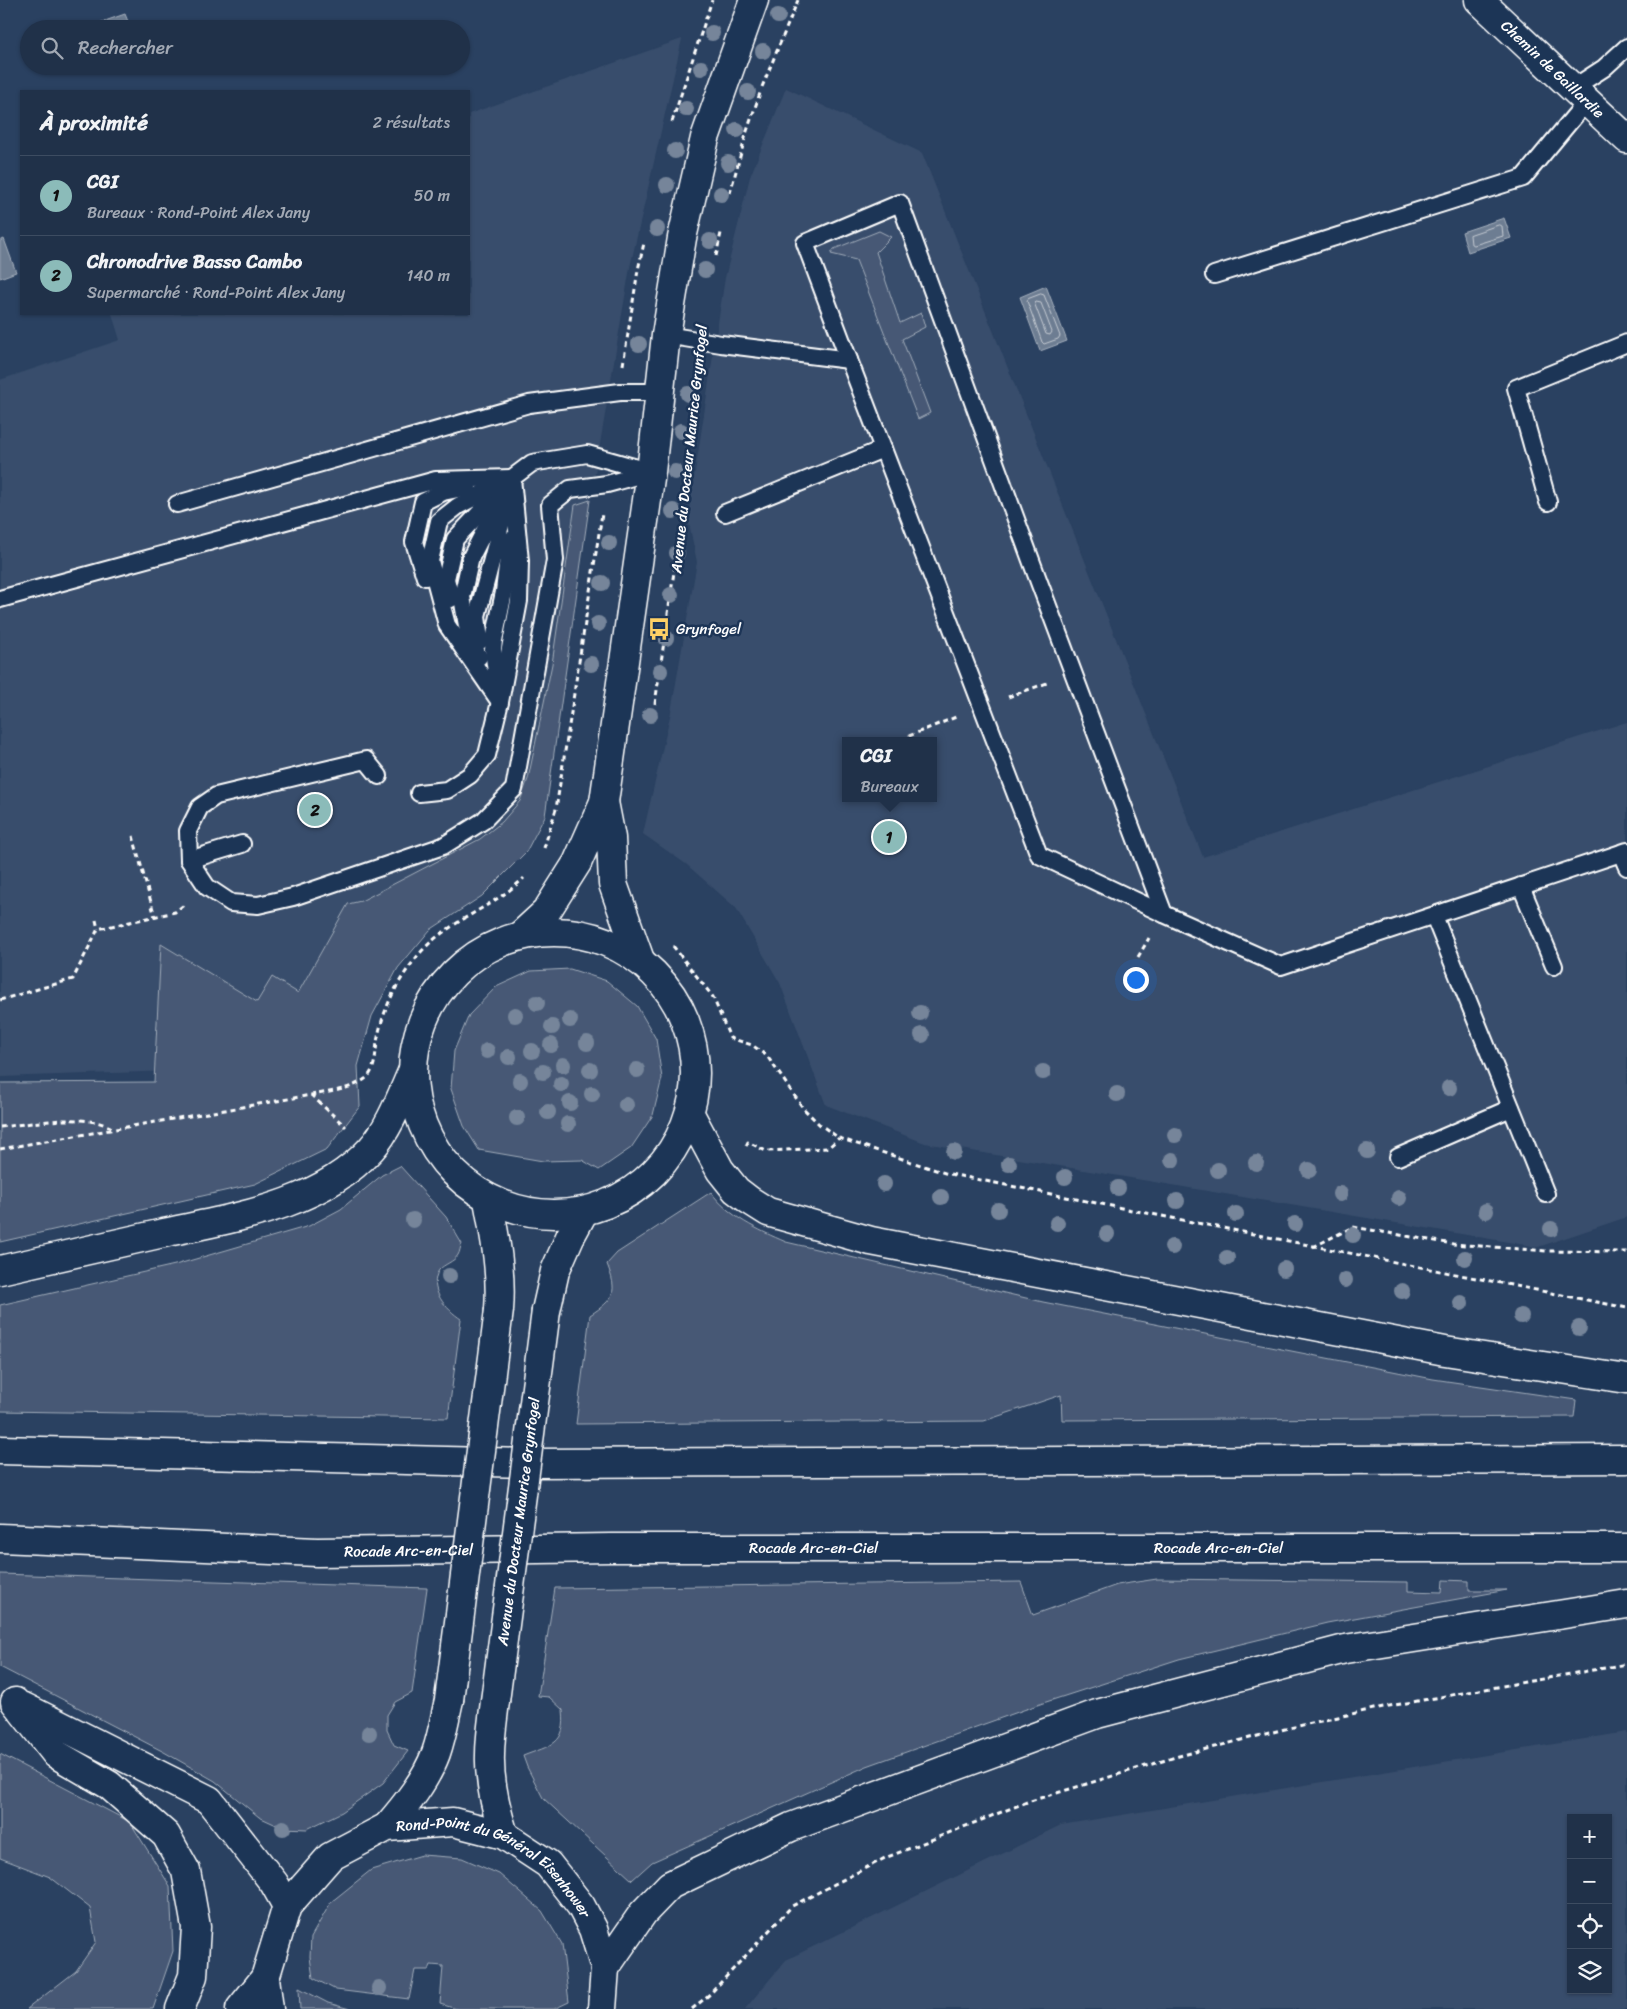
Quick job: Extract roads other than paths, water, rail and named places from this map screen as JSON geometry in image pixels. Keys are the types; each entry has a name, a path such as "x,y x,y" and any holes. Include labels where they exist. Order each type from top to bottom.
{"main road":[{"name":"Chemin de Gaillardie","path":"1480,0 1627,139"},
{"path":"520,935 546,912 573,870 604,802 651,472 666,334 682,238 705,138 747,2"},
{"path":"604,802 611,838 612,884 640,960"},
{"path":"0,1270 263,1211 308,1194 344,1173 372,1149 392,1116 412,1072 417,1035 432,1001 456,971 486,949 520,935 563,932 604,940 640,960 670,991 689,1029 696,1071 690,1114 668,1159 630,1194 583,1213 534,1215 488,1200 447,1168 421,1124 412,1072"},
{"path":"690,1114 720,1170 736,1190 768,1212 871,1241 1435,1349 1627,1379"},
{"path":"388,1827 410,1800 437,1752 449,1700 499,1310 500,1278 498,1247 488,1200"},
{"name":"Avenue du Docteur Maurice Grynfogel","path":"504,1835 497,1813 490,1775 495,1701 546,1311 556,1271 570,1237 583,1213"},
{"path":"0,1450 528,1462 1627,1459"},
{"name":"Rocade Arc-en-Ciel","path":"0,1538 317,1552 611,1548 1627,1548"},
{"path":"605,1968 643,1913 670,1885 791,1827 1097,1714 1345,1649 1627,1604"},
{"path":"7,1699 209,1800 274,1883 287,1906"},
{"path":"7,1699 56,1754 109,1785 166,1835 186,1871 196,1927 193,1976 180,2009"},
{"name":"Rond-Point du Général Eisenhower","path":"269,2009 265,1978 287,1906 330,1857 388,1827 452,1822 504,1835 548,1864 581,1906 593,1929 605,1968 602,2009"},
{"path":"240,2009 265,1978"}],"lane":[{"path":"1214,275 1523,178 1580,94 1627,46"},
{"path":"1164,914 1039,582 900,203 805,243 1039,855 1164,914 1282,966 1521,886 1625,857"},
{"path":"666,334 721,344 849,360"},
{"path":"1548,502 1516,388 1627,343"},
{"path":"177,504 529,404 620,392 660,392"},
{"path":"725,513 883,449"},
{"path":"500,702 447,625 430,561 439,521 458,506 512,478 532,463 587,454 651,472"},
{"path":"379,776 366,760 216,796 200,807 188,831 189,860 207,887 231,903 258,905 293,896 443,846 483,821 514,789 555,560 550,505 570,489 607,484 651,472"},
{"path":"0,599 436,480 512,478"},
{"path":"419,793 447,790 470,775 487,755 500,702 519,601 520,561 512,478"},
{"path":"500,702 480,643 477,616 486,577 498,541 512,478"},
{"path":"500,702 439,620 414,542 423,502 443,492 512,478"},
{"path":"500,702 458,632 446,579 455,539 512,478"},
{"path":"189,860 242,844"},
{"path":"1521,886 1554,966"},
{"path":"1434,916 1546,1194"},
{"path":"1398,1157 1511,1108"}],"water":[{"path":"125,14 127,20 108,20"},
{"path":"1504,218 1511,238 1468,252 1462,232"},
{"path":"4,239 16,272 0,278 0,241"},
{"path":"1046,286 1067,341 1040,351 1020,297"}],"place":[{"name":"Grynfogel","path":"659,629"},
{"name":"Chronodrive Basso Cambo","path":"315,810"},
{"name":"CGI","path":"889,837"}]}
